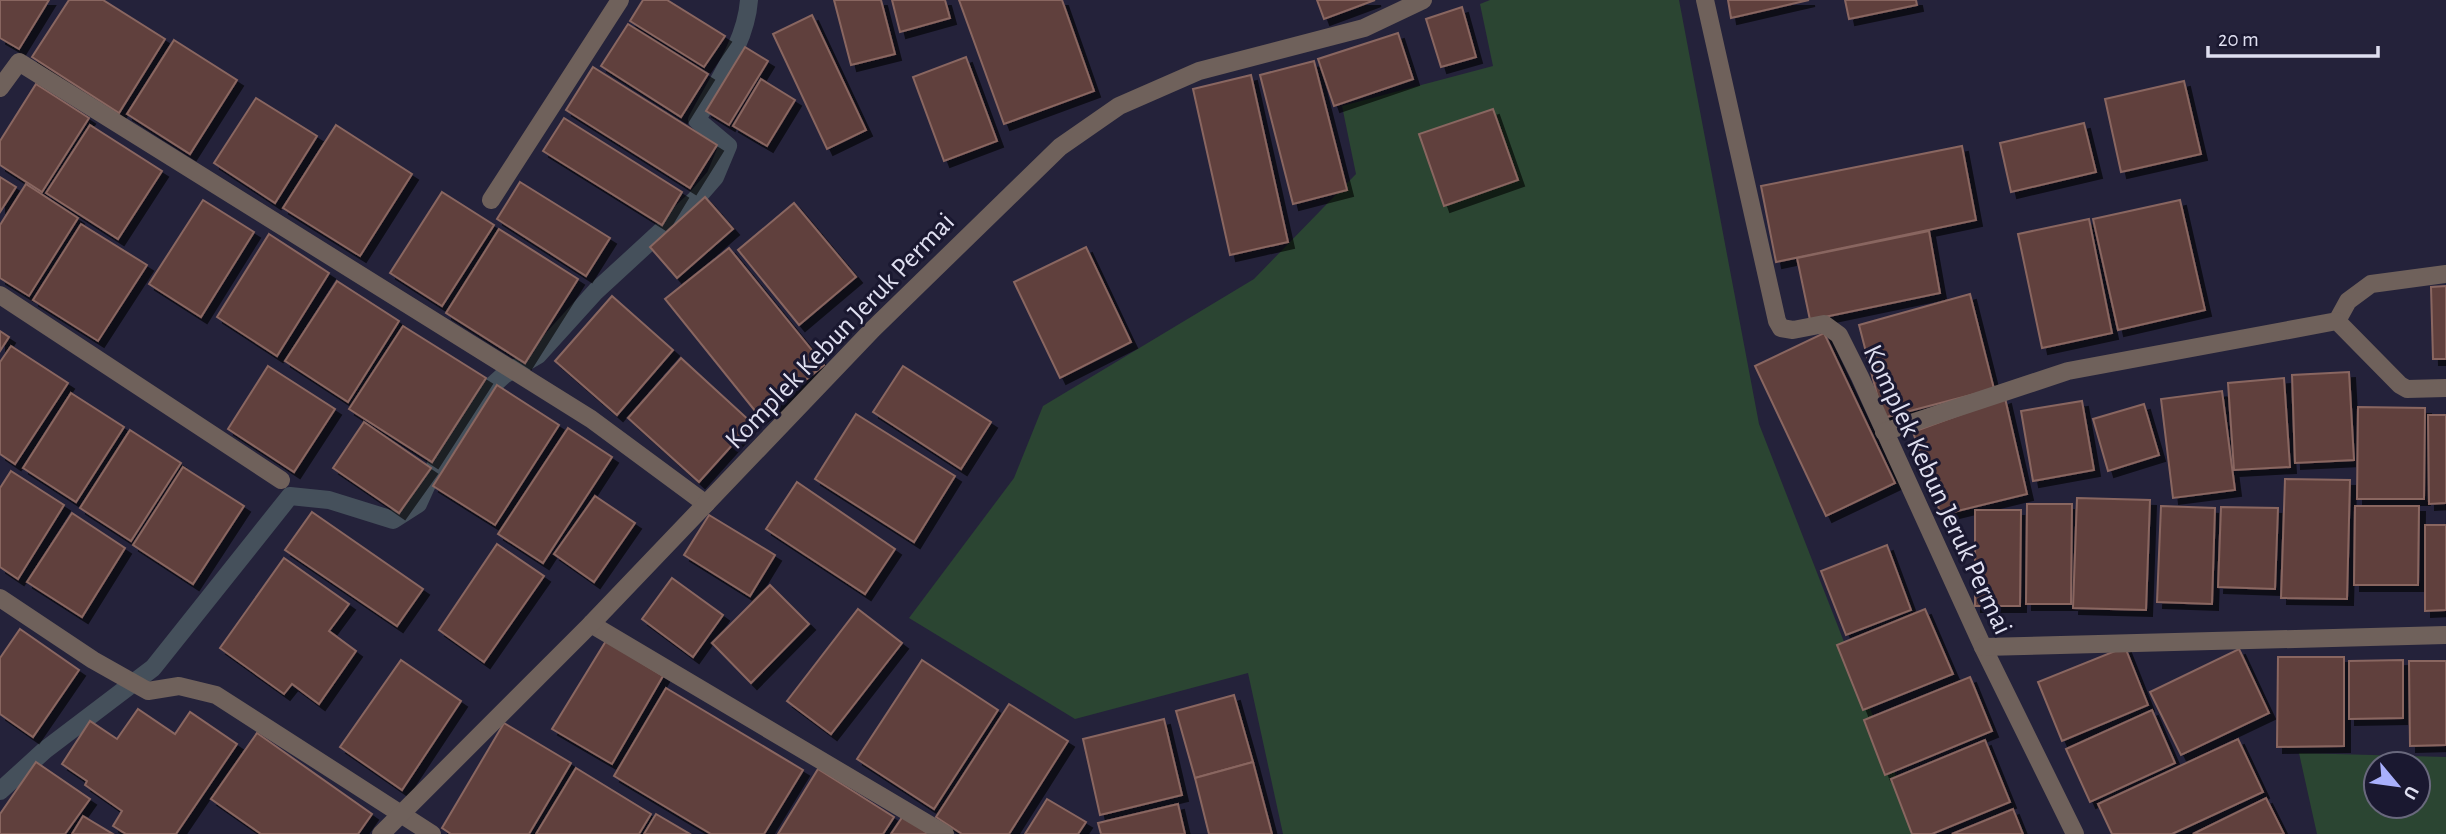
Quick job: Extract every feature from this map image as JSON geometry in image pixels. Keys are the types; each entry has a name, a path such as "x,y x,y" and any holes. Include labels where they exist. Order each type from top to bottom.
{"street":[{"path":"491,200 620,0"},
{"name":"Komplek Kebun Jeruk Permai","path":"381,834 591,624 873,329 1060,147 1119,106 1199,71 1364,28 1423,0"},
{"name":"Komplek Kebun Jeruk Permai","path":"1705,0 1777,321 1781,328 1794,330 1824,324 1839,335 1983,647 2075,834"},
{"path":"0,88 19,62 591,419 706,504"},
{"path":"2337,321 2348,301 2371,284 2446,274"},
{"path":"0,295 281,480"},
{"path":"1884,432 2068,371 2337,321"},
{"path":"2337,321 2400,385 2407,389 2446,387"},
{"path":"0,598 93,660 148,691 179,686 216,695 432,834"},
{"path":"591,624 945,834"},
{"path":"1983,647 2446,635"}],"green space":[{"path":"1490,0 1679,0 1759,424 1919,834 1283,834 1248,673 1075,719 909,618 1014,478 1043,406 1254,279 1356,174 1342,106 1493,66 1480,4"},
{"path":"2299,753 2362,755 2362,820 2432,820 2432,757 2446,757 2446,834 2317,834"}],"building":[{"path":"0,0 49,0 19,49 0,38"},
{"path":"69,0 103,0 165,39 119,113 32,57"},
{"path":"643,0 667,0 725,36 704,67 630,21"},
{"path":"834,0 881,0 895,54 851,65"},
{"path":"892,0 945,0 950,18 900,32"},
{"path":"959,0 1062,0 1094,91 1004,124"},
{"path":"1317,0 1375,0 1324,19"},
{"path":"1728,0 1809,0 1731,18"},
{"path":"1845,0 1916,0 1917,5 1849,19"},
{"path":"1462,7 1476,57 1441,67 1426,19"},
{"path":"812,15 866,130 827,149 773,34"},
{"path":"628,24 708,74 681,117 601,66"},
{"path":"1398,33 1413,79 1334,106 1318,59"},
{"path":"174,40 237,80 190,154 127,114"},
{"path":"745,47 768,61 729,125 706,111"},
{"path":"966,57 997,141 944,161 913,77"},
{"path":"1314,61 1347,190 1293,204 1260,75"},
{"path":"593,67 717,145 690,188 566,110"},
{"path":"1251,75 1288,242 1230,255 1193,89"},
{"path":"761,79 795,100 767,146 733,126"},
{"path":"2184,81 2201,154 2121,172 2105,99"},
{"path":"36,84 89,118 42,192 0,165 0,141"},
{"path":"256,98 317,136 275,203 214,163"},
{"path":"1493,109 1518,180 1444,206 1419,134"},
{"path":"564,118 682,192 662,225 543,151"},
{"path":"2084,123 2096,172 2011,192 2000,143"},
{"path":"90,125 162,171 118,239 46,193"},
{"path":"336,125 412,174 360,256 283,208"},
{"path":"1962,146 1976,220 1776,262 1761,186"},
{"path":"0,177 16,187 0,212"},
{"path":"520,182 610,238 586,276 497,219"},
{"path":"26,184 78,218 29,296 0,278 0,225"},
{"path":"442,192 494,225 442,306 390,273"},
{"path":"705,197 733,229 677,278 650,247"},
{"path":"203,200 254,232 201,317 149,284"},
{"path":"2180,200 2205,310 2118,330 2093,219"},
{"path":"794,203 856,277 799,325 738,250"},
{"path":"2089,219 2112,333 2042,348 2018,234"},
{"path":"81,224 147,265 98,341 33,300"},
{"path":"499,229 578,279 525,363 446,313"},
{"path":"1929,231 1940,293 1810,320 1797,258"},
{"path":"269,234 329,273 277,356 217,317"},
{"path":"1086,247 1131,342 1060,378 1014,282"},
{"path":"729,248 824,365 760,417 665,299"},
{"path":"337,281 399,321 348,402 285,361"},
{"path":"2446,286 2446,359 2433,359 2431,287"},
{"path":"1970,294 1994,389 1883,418 1859,325"},
{"path":"612,296 673,350 617,415 555,361"},
{"path":"403,326 486,378 432,462 349,409"},
{"path":"0,331 9,337 0,351"},
{"path":"1824,333 1895,483 1826,516 1755,366"},
{"path":"11,346 68,383 15,464 0,454 0,362"},
{"path":"681,358 752,423 699,482 628,418"},
{"path":"268,366 335,409 294,472 228,429"},
{"path":"903,366 991,422 961,469 873,412"},
{"path":"2349,372 2354,460 2295,463 2292,375"},
{"path":"2284,378 2290,467 2234,470 2228,383"},
{"path":"497,385 559,425 495,525 433,486"},
{"path":"2222,391 2235,490 2173,498 2161,399"},
{"path":"71,393 124,427 76,502 23,468"},
{"path":"2005,398 2027,494 1941,515 1913,432"},
{"path":"2082,401 2094,470 2033,481 2021,411"},
{"path":"2144,404 2159,455 2108,471 2093,419"},
{"path":"2358,407 2425,408 2424,499 2357,499"},
{"path":"856,414 955,476 914,542 815,479"},
{"path":"2428,415 2446,415 2446,503 2429,504"},
{"path":"364,422 431,468 399,513 333,468"},
{"path":"568,428 612,457 543,563 498,534"},
{"path":"130,430 181,463 131,541 80,508"},
{"path":"183,467 244,506 193,584 133,545"},
{"path":"11,471 64,505 18,579 0,567 0,488"},
{"path":"2285,479 2350,480 2347,599 2281,598"},
{"path":"797,482 895,549 865,594 766,529"},
{"path":"595,496 635,523 594,582 554,554"},
{"path":"2077,498 2150,500 2146,610 2073,608"},
{"path":"2027,504 2072,504 2071,604 2026,604"},
{"path":"2161,506 2215,508 2212,604 2157,602"},
{"path":"2355,506 2419,506 2418,585 2354,585"},
{"path":"2221,507 2278,508 2275,589 2218,587"},
{"path":"1975,510 2021,510 2020,606 1975,606"},
{"path":"312,512 423,589 397,626 285,550"},
{"path":"72,513 125,548 82,617 27,582"},
{"path":"709,515 775,555 750,596 684,555"},
{"path":"2425,525 2446,525 2446,610 2425,611"},
{"path":"497,544 544,576 484,662 439,630"},
{"path":"1887,545 1911,610 1846,635 1821,571"},
{"path":"284,558 349,604 329,631 356,651 319,704 292,684 284,694 220,648"},
{"path":"672,578 723,615 693,657 642,619"},
{"path":"770,585 809,624 751,683 712,643"},
{"path":"858,609 902,643 831,734 787,701"},
{"path":"1925,609 1953,674 1863,710 1837,645"},
{"path":"20,629 79,670 33,737 0,714 0,658"},
{"path":"606,641 663,676 612,764 552,729"},
{"path":"2125,647 2148,705 2062,741 2038,682"},
{"path":"2239,649 2269,713 2181,755 2150,692"},
{"path":"2278,657 2344,657 2344,746 2277,747"},
{"path":"401,660 461,701 402,790 340,747"},
{"path":"922,660 998,710 934,809 857,759"},
{"path":"2403,660 2403,718 2349,719 2349,661"},
{"path":"2409,661 2446,661 2446,745 2410,746"},
{"path":"1970,677 1992,731 1885,775 1864,720"},
{"path":"666,688 803,770 764,834 711,834 614,776"},
{"path":"1234,695 1253,762 1195,778 1176,711"},
{"path":"1009,704 1068,741 1009,834 962,834 936,817"},
{"path":"138,709 175,734 190,712 237,744 176,834 126,834 113,826 122,811 85,785 87,781 62,764 90,721 117,739"},
{"path":"2152,710 2175,763 2090,802 2066,749"},
{"path":"1164,719 1182,795 1100,815 1083,739"},
{"path":"504,723 571,763 529,834 451,834 442,828"},
{"path":"257,733 372,814 358,834 261,834 211,799"},
{"path":"2238,739 2263,792 2172,834 2112,834 2098,804"},
{"path":"1985,740 2010,802 1932,834 1912,834 1891,779"},
{"path":"36,762 90,799 65,834 0,834 0,814"},
{"path":"1253,762 1272,834 1209,834 1195,778"},
{"path":"576,768 651,814 639,834 536,834"},
{"path":"818,769 894,817 883,834 778,834"},
{"path":"2266,798 2284,834 2193,834"},
{"path":"1047,799 1086,822 1078,834 1025,834"},
{"path":"1178,804 1185,834 1101,834 1098,823"},
{"path":"2013,809 2023,834 1952,834"},
{"path":"656,814 690,834 644,834"},
{"path":"83,816 113,834 72,834"},
{"path":"903,816 929,834 891,834"}],"waterway":[{"path":"0,791 45,750 153,668 290,496 329,500 393,520 418,504 438,460 482,395 504,375 538,355 596,291 695,200 715,177 728,146 697,120 736,47 747,16 749,0"}]}
